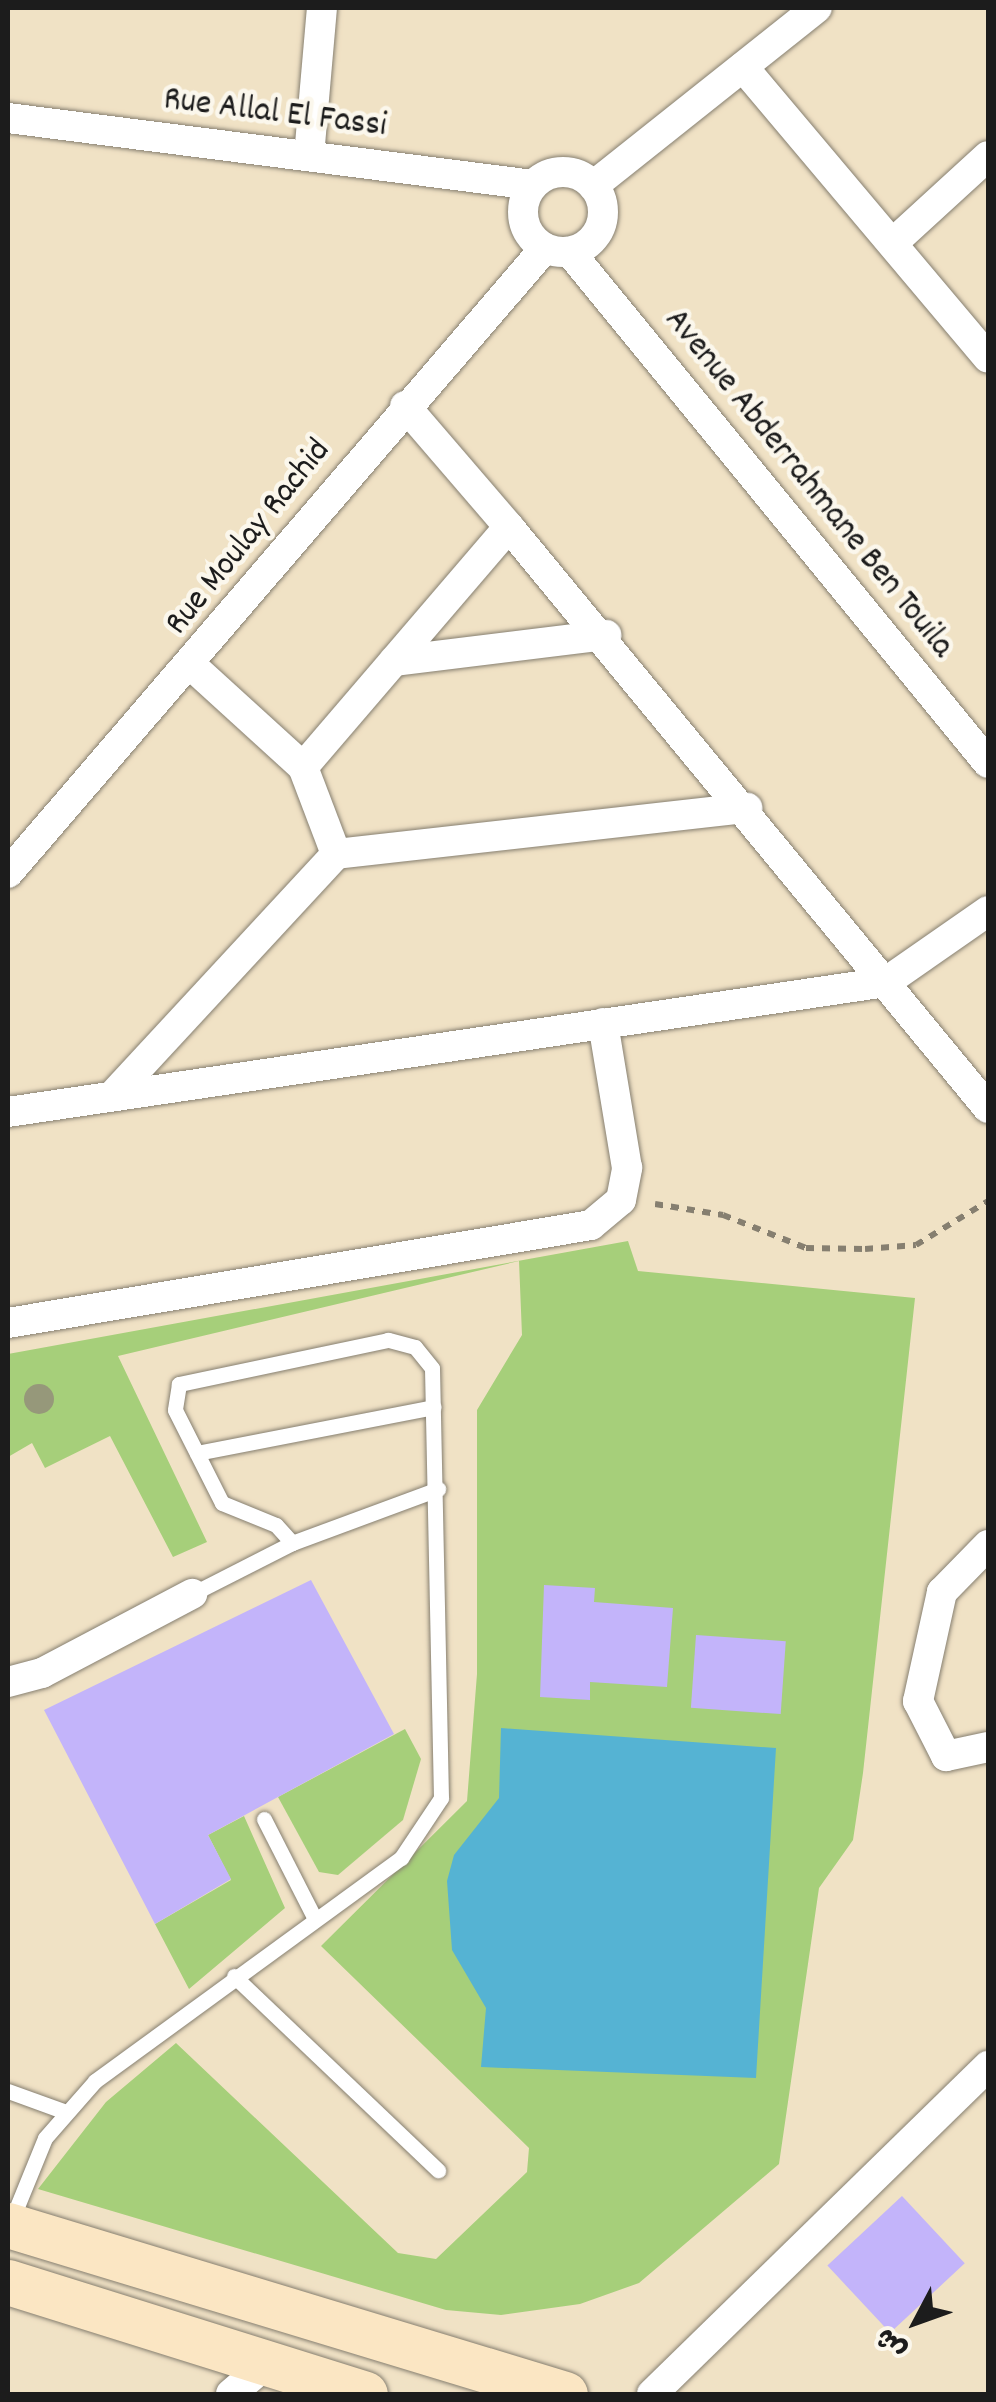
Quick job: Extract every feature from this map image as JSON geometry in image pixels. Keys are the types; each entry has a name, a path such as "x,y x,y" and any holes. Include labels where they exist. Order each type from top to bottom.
{"main road":[{"path":"9,2225 565,2394"},
{"path":"8,2282 365,2394"}],"street":[{"path":"310,156 322,8"},
{"path":"594,186 817,8"},
{"path":"743,67 988,358"},
{"name":"Rue Allal El Fassi","path":"8,118 533,186"},
{"path":"894,242 988,156"},
{"path":"557,172 594,186 600,228 557,250 523,212 533,186 557,172"},
{"name":"Rue Moulay Rachid","path":"8,873 192,666 406,406 557,250"},
{"name":"Avenue Abderrahmane Ben Touila","path":"557,250 988,763"},
{"path":"406,406 606,636 988,1108"},
{"path":"303,767 508,527"},
{"path":"394,661 606,636"},
{"path":"192,666 303,767 336,854"},
{"path":"115,1092 336,854 747,808"},
{"path":"8,1112 115,1092 886,982 988,911"},
{"path":"8,1323 572,1229 621,1200 627,1168 603,1023"},
{"path":"988,1545 942,1592 918,1701 946,1756 988,1748"},
{"path":"8,1682 42,1674 192,1594"},
{"path":"652,2394 988,2066"},
{"path":"232,2394 266,2364"}],"lane":[{"path":"9,2225 28,2167 66,2112 234,1976 401,1858 441,1798 438,1489 432,1368 402,1342 194,1376 173,1402 222,1503 292,1542"},
{"path":"196,1453 434,1407"},
{"path":"192,1594 292,1542 438,1489"},
{"path":"264,1819 314,1917"},
{"path":"234,1976 438,2170"},
{"path":"8,2091 66,2112"}],"path":[{"path":"621,1200 692,1206 806,1248 865,1249 916,1245 988,1201"}],"green space":[{"path":"628,1241 638,1271 915,1298 853,1840 819,1888 779,2164 639,2283 580,2304 501,2315 446,2310 38,2189 106,2102 176,2043 398,2253 436,2259 527,2172 529,2148 321,1946 467,1801 477,1674 477,1410 522,1335 519,1261 118,1356 207,1542 173,1557 110,1436 45,1468 32,1443 8,1457 8,1354"},
{"path":"405,1729 421,1759 403,1820 338,1875 319,1872 278,1797"},
{"path":"244,1816 285,1908 189,1989 155,1924 231,1880 208,1835"}],"water":[{"path":"501,1728 776,1748 756,2078 481,2067 486,2008 452,1950 447,1881 454,1855 499,1798"}],"building":[{"path":"311,1580 394,1734 208,1835 231,1879 155,1924 44,1710"},
{"path":"544,1585 595,1588 594,1602 673,1608 667,1687 590,1682 590,1700 540,1697"},
{"path":"696,1635 786,1641 781,1714 691,1708"},
{"path":"902,2196 965,2263 890,2333 827,2266"}]}
